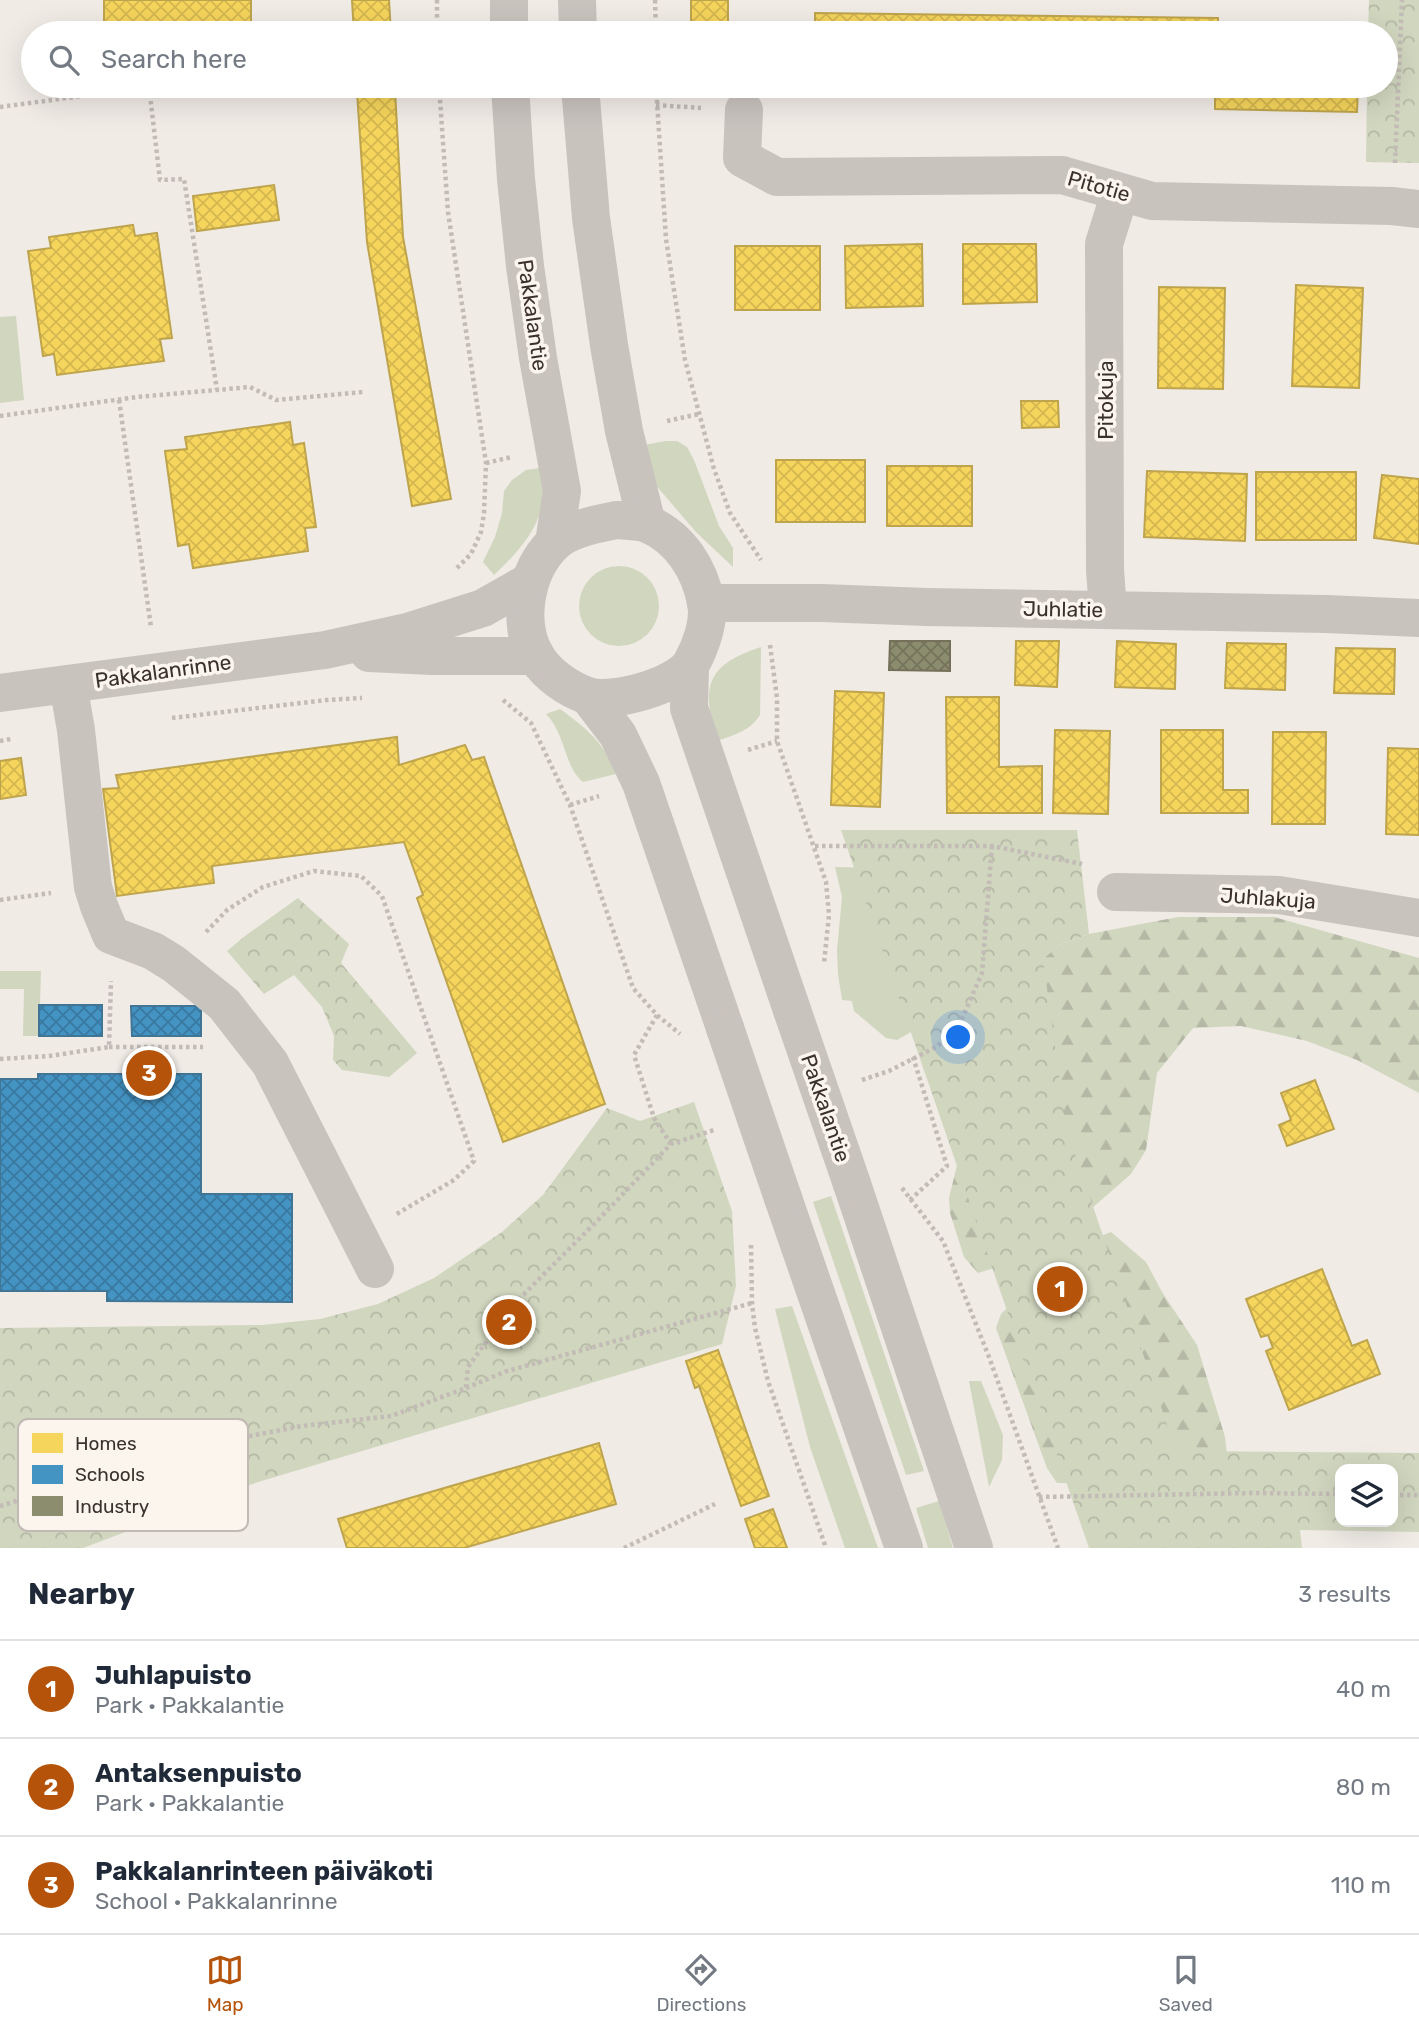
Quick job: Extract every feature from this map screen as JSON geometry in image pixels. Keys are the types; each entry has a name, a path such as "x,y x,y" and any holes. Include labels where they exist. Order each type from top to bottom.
{"street":[{"path":"509,0 509,21"},
{"path":"577,0 578,21"},
{"name":"Pakkalantie","path":"511,98 525,267 562,491 554,543"},
{"path":"581,98 590,218 609,345 624,431 647,524"},
{"name":"Pitotie","path":"744,110 742,158 777,177 1062,175 1152,201 1406,207"},
{"name":"Pitokuja","path":"1108,610 1105,570 1104,244 1121,193"},
{"path":"589,696 624,697 660,686 690,667 705,630 706,603 692,561 675,542 647,524 617,520 582,528 554,543 529,582 526,625 536,656 553,677 589,696 618,735 641,783 904,1548"},
{"name":"Pakkalanrinne","path":"0,693 325,650 407,632 483,608 529,582"},
{"name":"Juhlatie","path":"706,603 1419,618"},
{"name":"Pakkalanrinne","path":"325,650 432,656 536,656"},
{"name":"Pakkalantie","path":"690,667 689,708 974,1548"},
{"path":"68,684 76,730 93,887 111,935 153,951 174,964 224,1004 270,1063 366,1252"},
{"name":"Juhlakuja","path":"1116,892 1279,895 1419,918"}],"path":[{"path":"437,0 437,21"},
{"path":"655,0 656,21"},
{"path":"1402,0 1406,207"},
{"path":"0,107 67,98"},
{"path":"150,98 160,180 184,179 217,390"},
{"path":"657,98 667,239 685,360 714,469 730,513 761,560 777,698 777,741 826,882 829,915 824,970"},
{"path":"0,416 119,400 250,387 276,400 363,392"},
{"path":"119,400 151,627"},
{"path":"168,719 327,700 366,698"},
{"path":"0,741 76,730"},
{"path":"815,846 992,846 1082,864 1116,892"},
{"path":"852,1083 889,1070 938,1046 961,1021 982,973 992,846"},
{"path":"174,964 227,910 263,887 314,871 360,876 382,896 474,1161 366,1252"},
{"path":"110,1047 111,935"},
{"path":"657,1015 634,1055 654,1118 671,1144"},
{"path":"0,1059 49,1056 110,1047 258,1048"},
{"path":"910,1200 947,1166 913,1057"},
{"path":"466,1388 468,1367 512,1307 671,1144 715,1129"},
{"path":"895,1178 943,1241 989,1357 1058,1548"},
{"path":"750,1238 755,1328 768,1381 826,1548"},
{"path":"248,1436 302,1426 391,1416 507,1371 752,1303"},
{"path":"1039,1497 1335,1494"},
{"path":"1398,1495 1419,1495"},
{"path":"0,1506 18,1501"},
{"path":"624,1548 715,1504"}],"green space":[{"path":"1369,0 1419,0 1419,163 1366,162 1367,98 1398,98 1398,21 1368,21"},
{"path":"16,316 24,400 0,403 0,317"},
{"path":"677,441 687,447 694,460 719,526 733,548 733,567 696,532 654,483 644,445"},
{"path":"540,468 543,491 539,516 520,548 494,575 483,562 495,537 502,513 504,491 512,480 526,470"},
{"path":"619,566 634,569 647,578 656,591 659,606 656,621 647,634 634,643 619,646 604,643 591,634 582,621 579,606 582,591 591,578 604,569"},
{"path":"761,647 760,715 746,729 717,741 710,706 712,681 728,662"},
{"path":"560,709 594,737 612,763 616,774 583,782 577,776 558,731 546,714"},
{"path":"841,830 1077,830 1089,934 1059,945 1043,959 1066,1127 1176,1451 1419,1453 1419,1532 1300,1530 1302,1548 1089,1548"},
{"path":"835,867 933,869 925,1024 897,1040 886,1038 854,1011 852,1001 842,1000 837,950 842,897"},
{"path":"298,898 349,944 341,963 417,1053 389,1077 342,1070 333,1060 334,1036 322,1007 294,975 264,994 227,951"},
{"path":"1178,917 1274,917 1419,958 1419,1093 1357,1060 1307,1041 1241,1026 1193,1028 1157,1073 1146,1150 1131,1174 1075,1223 1001,1266 978,1273 964,1257 950,1213 949,1198 959,1157 1043,959 1059,945 1089,934"},
{"path":"0,971 41,971 39,1036 23,1036 24,989 0,989"},
{"path":"694,1102 732,1211 736,1286 722,1344 248,1486 248,1419 18,1419 18,1531 128,1531 83,1548 0,1548 0,1328 262,1325 320,1319 378,1304 434,1278 502,1232 543,1195 607,1108 640,1121"},
{"path":"831,1196 924,1471 906,1475 813,1202"},
{"path":"1111,1232 1146,1262 1197,1345 1225,1437 1229,1472 1218,1484 1057,1483 1047,1468 996,1328 1001,1314 1054,1262 1093,1239"},
{"path":"792,1306 878,1548 845,1548 810,1447 775,1309"},
{"path":"969,1381 981,1381 1003,1435 1002,1460 989,1487"},
{"path":"939,1501 953,1548 928,1548 916,1508"}],"building: Homes":[{"path":"104,0 251,0 251,21 104,21"},
{"path":"352,0 389,0 390,21 353,21"},
{"path":"691,0 728,0 728,21 691,21"},
{"path":"815,13 1218,18 1218,21 815,21"},
{"path":"357,98 395,98 403,237 451,499 412,506 367,242"},
{"path":"1215,98 1358,98 1357,112 1215,109"},
{"path":"274,185 279,220 197,231 193,196"},
{"path":"133,225 135,236 157,233 172,338 160,339 164,361 57,375 54,354 43,356 28,251 51,248 49,237"},
{"path":"922,244 923,306 846,308 845,246"},
{"path":"963,244 1036,244 1037,302 963,304"},
{"path":"735,246 820,246 820,310 735,310"},
{"path":"1296,285 1363,288 1359,388 1292,386"},
{"path":"1159,287 1225,288 1223,389 1158,388"},
{"path":"1021,401 1058,401 1059,427 1022,428"},
{"path":"290,422 293,445 304,443 316,527 305,528 308,551 193,568 189,544 178,546 165,451 187,449 185,437"},
{"path":"776,460 865,460 865,522 776,522"},
{"path":"887,466 972,466 972,526 887,526"},
{"path":"1147,471 1247,474 1245,541 1144,537"},
{"path":"1256,472 1356,472 1356,540 1256,540"},
{"path":"1382,475 1419,479 1419,544 1374,538"},
{"path":"1016,641 1059,641 1057,687 1015,685"},
{"path":"1117,641 1176,644 1175,689 1115,687"},
{"path":"1227,643 1286,644 1285,690 1225,688"},
{"path":"1336,648 1395,649 1394,694 1334,693"},
{"path":"835,691 884,693 880,807 831,805"},
{"path":"946,697 999,697 999,767 1042,766 1042,813 947,813"},
{"path":"1055,730 1110,731 1108,814 1053,813"},
{"path":"1161,730 1223,730 1223,790 1248,790 1248,813 1161,813"},
{"path":"1273,732 1326,732 1325,824 1272,824"},
{"path":"397,737 399,765 465,745 472,760 484,757 605,1104 503,1142 417,898 423,895 404,842 212,866 214,883 117,896 103,789 119,788 116,775"},
{"path":"1388,748 1419,749 1419,835 1386,834"},
{"path":"21,758 26,795 0,799 0,761"},
{"path":"1315,1080 1334,1129 1287,1146 1279,1125 1291,1120 1281,1093"},
{"path":"1322,1269 1352,1346 1367,1340 1380,1374 1289,1410 1266,1351 1273,1348 1268,1335 1261,1337 1246,1299"},
{"path":"718,1350 769,1496 741,1506 699,1386 695,1388 686,1361"},
{"path":"599,1443 616,1504 464,1548 347,1548 338,1519"},
{"path":"773,1509 787,1548 755,1548 745,1519"}],"building: Schools":[{"path":"39,1005 102,1005 102,1036 39,1036"},
{"path":"131,1006 201,1006 201,1036 132,1036"},
{"path":"38,1074 201,1074 201,1194 292,1194 292,1302 107,1301 107,1291 0,1291 0,1079 38,1079"}],"building: Industry":[{"path":"890,641 950,641 950,671 889,670"}],"place":[{"name":"Pakkalanrinteen päiväkoti","path":"149,1073"},
{"name":"Juhlapuisto","path":"1060,1289"},
{"name":"Antaksenpuisto","path":"509,1322"}]}
